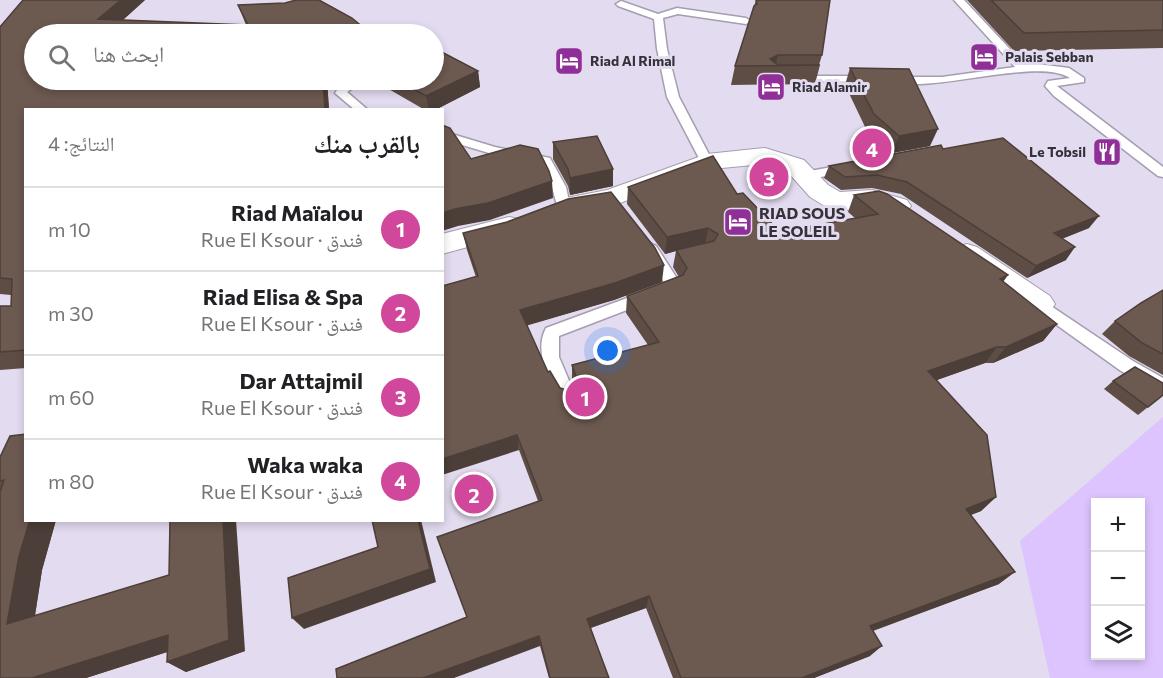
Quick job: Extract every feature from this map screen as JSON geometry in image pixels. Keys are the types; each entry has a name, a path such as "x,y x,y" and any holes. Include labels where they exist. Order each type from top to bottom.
{"street":[{"path":"444,244 498,230 545,213 616,203 707,162 758,156 773,157 795,165 819,191 833,199 846,201 872,198 890,202 919,221"},
{"path":"946,240 1039,304"}],"lane":[{"path":"958,0 1012,59 1029,68"},
{"path":"621,4 658,17 677,11 746,21"},
{"path":"658,17 662,34 662,49 673,96 707,162"},
{"path":"784,79 942,80 1029,68 1067,70 1080,80 1052,83 1051,86 1058,94 1163,173"},
{"path":"343,90 341,93 360,108"},
{"path":"444,136 494,150 546,161 560,187 545,213"},
{"path":"804,176 866,165"},
{"path":"567,397 548,351 548,340 552,332 674,286 661,262 640,235"},
{"path":"661,262 679,258"},
{"path":"1039,304 1127,366 1163,387"}],"shaded area":[{"path":"1163,417 1163,678 1050,678 1020,541"}],"building":[{"path":"23,0 121,0 98,19 223,24 24,24 24,90 324,90 325,108 24,108 24,350 0,352 0,306 11,306 12,279 0,278 0,27"},
{"path":"319,0 359,24 248,24 238,5"},
{"path":"756,0 830,0 822,55 778,55 770,59 778,65 820,65 735,66 754,6 757,4"},
{"path":"991,0 1163,0 1163,30 1024,33"},
{"path":"444,53 478,71 444,87"},
{"path":"850,68 909,69 938,129 899,136 874,114"},
{"path":"415,90 438,90 426,96"},
{"path":"444,126 450,128 471,159 520,145 538,149 552,181 488,203 444,212"},
{"path":"597,136 613,169 570,178 568,169 553,142"},
{"path":"1003,138 1099,216 1054,233 1075,247 1036,266 907,182 877,175 845,177 829,166 941,145 943,149"},
{"path":"713,156 737,194 743,193 780,232 878,214 854,195 879,191 887,194 1008,275 1000,279 1057,324 1006,347 997,347 928,371 987,435 996,497 966,509 1015,572 870,626 882,646 802,678 681,678 649,596 587,619 609,678 550,678 539,636 423,678 337,678 336,669 467,617 437,537 542,500 517,435 444,458 444,285 478,276 463,233 507,222 568,199 611,192 655,248 664,265 615,283 520,310 548,372 550,371 560,388 567,390 573,388 578,382 572,365 659,342 627,296 683,275 687,268 676,250 714,241 718,234 708,228 667,237 628,187"},
{"path":"1163,290 1163,354 1142,343 1115,321"},
{"path":"1135,367 1163,383 1163,395 1148,407 1113,381"},
{"path":"24,434 24,522 29,522 19,556 7,624 169,575 170,522 223,522 229,640 167,662 168,635 32,678 0,678 0,492 4,480 0,481 0,457 10,436"},
{"path":"372,522 418,522 430,569 292,618 288,578 378,547"}],"place":[{"name":"Palais Sebban","path":"984,57"},
{"name":"Riad Al Rimal","path":"569,61"},
{"name":"Riad Alamir","path":"771,87"},
{"name":"Waka waka","path":"872,148"},
{"name":"Le Tobsil","path":"1107,152"},
{"name":"Dar Attajmil","path":"769,177"},
{"name":"RIAD SOUS LE SOLEIL","path":"738,222"},
{"name":"Riad Maïalou","path":"585,397"},
{"name":"Riad Elisa & Spa","path":"474,494"}]}
